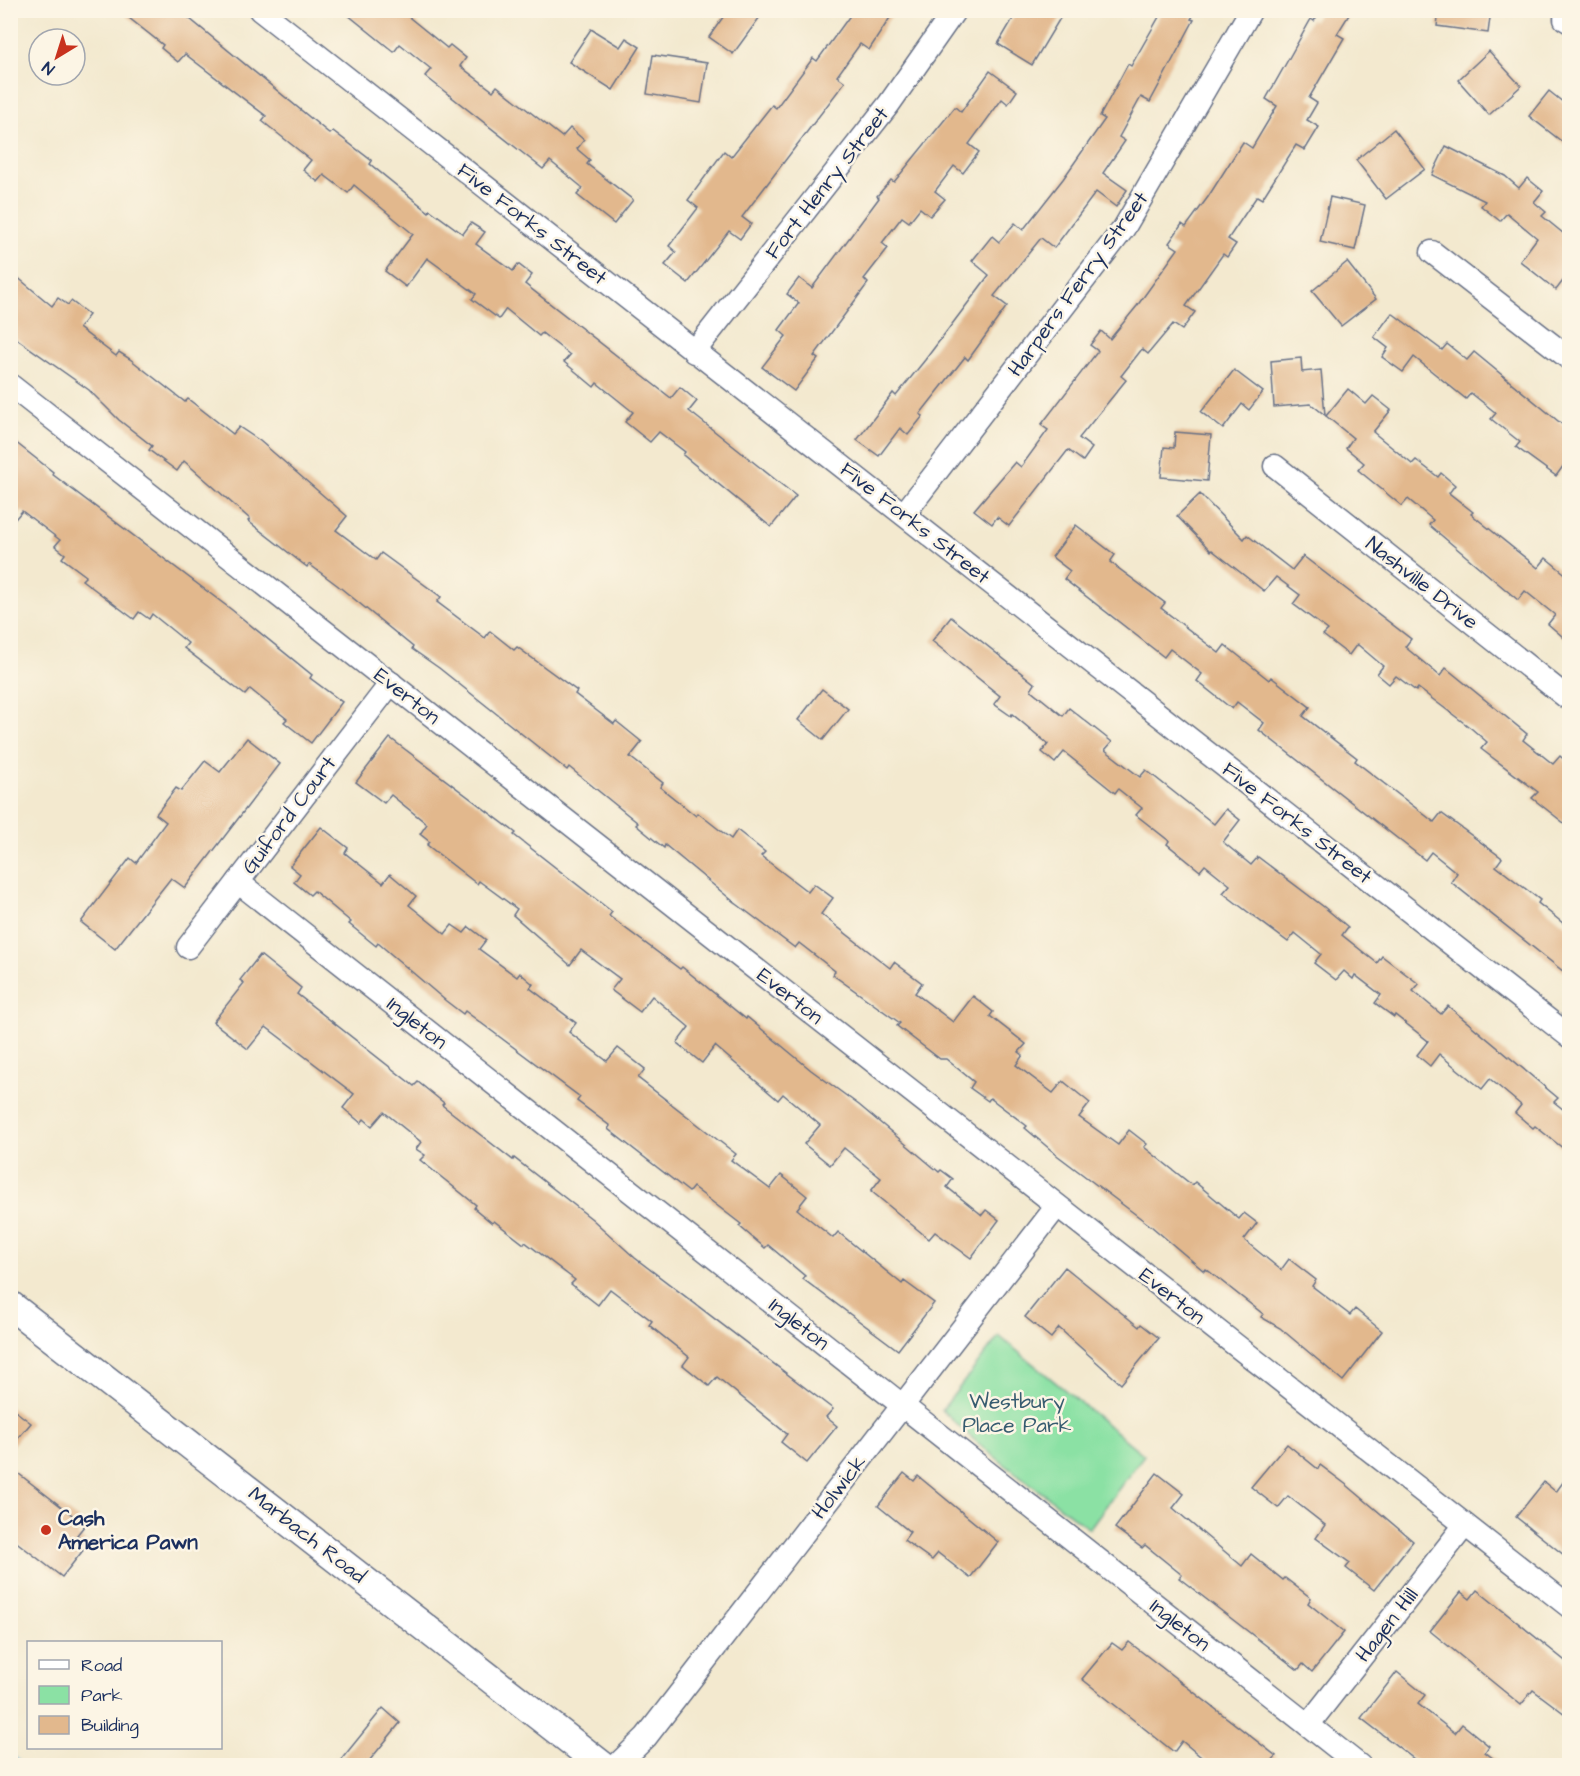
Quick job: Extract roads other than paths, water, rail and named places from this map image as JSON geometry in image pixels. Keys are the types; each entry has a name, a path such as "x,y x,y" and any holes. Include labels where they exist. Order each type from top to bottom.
{"main road":[{"name":"Marbach Road","path":"10,1305 603,1766"}],"street":[{"name":"Five Forks Street","path":"260,10 1569,1037"},
{"name":"Fort Henry Street","path":"694,352 889,104 955,10"},
{"name":"Harpers Ferry Street","path":"904,514 1124,228 1251,10"},
{"path":"1432,252 1569,359"},
{"name":"Everton","path":"10,385 1569,1607"},
{"name":"Nashville Drive","path":"1275,466 1569,700"},
{"name":"Guiford Court","path":"188,947 390,683"},
{"name":"Ingleton","path":"238,882 1360,1766"},
{"name":"Holwick","path":"616,1766 646,1737 1057,1206"},
{"name":"Hagen Hill","path":"1308,1725 1465,1525"}],"waterway":[{"path":"10,1756 22,1766"}],"place":[{"name":"Cash America Pawn","path":"46,1530"}],"park label":[{"name":"Westbury Place Park","path":"1017,1413"}]}
